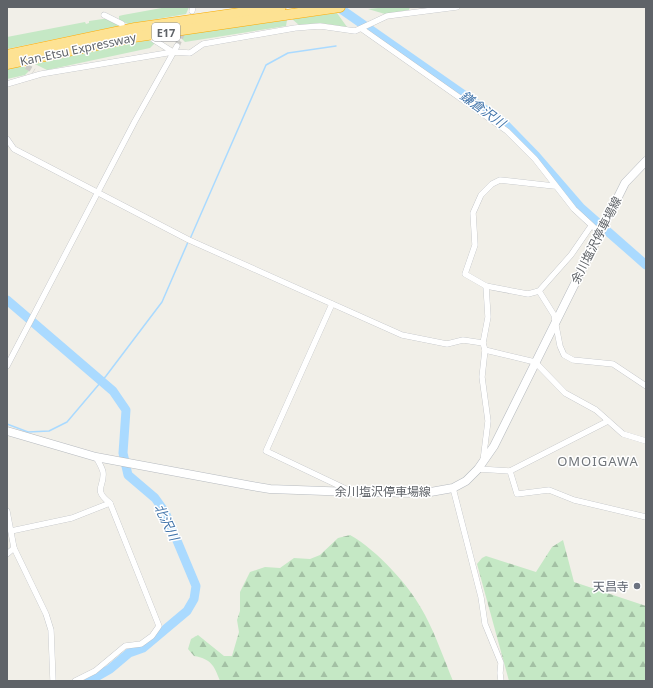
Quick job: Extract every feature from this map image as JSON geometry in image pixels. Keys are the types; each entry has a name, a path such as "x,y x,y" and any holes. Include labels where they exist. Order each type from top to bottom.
{"highway":[{"name":"Kan-Etsu Expressway","path":"7,55 134,28 280,7"},
{"name":"Kan-Etsu Expressway","path":"7,64 142,36 340,7"}],"main road":[{"name":"余川塩沢停車場線","path":"7,431 96,457 141,464 264,488 352,492 425,493 453,488 466,480 480,466 494,446 625,182 646,161"}],"street":[{"path":"7,84 41,74 173,52 190,53 203,44 294,28 320,26 356,31 387,16 457,7"},
{"path":"104,15 122,24"},
{"path":"364,28 503,128 534,159 554,186 591,226 600,233"},
{"path":"154,40 173,52"},
{"path":"7,366 176,46"},
{"path":"34,71 41,74"},
{"path":"7,139 14,149 189,240 402,335 447,344 463,340 483,343"},
{"path":"554,186 500,180 492,184 481,195 472,214 475,245 465,274 486,286 528,294 539,291 571,255 591,226"},
{"path":"486,286 488,317 483,343 486,350 482,377 488,421 480,466 510,471 608,421"},
{"path":"539,291 554,314 560,346 564,355 573,360 613,364 646,386"},
{"path":"332,304 266,451 352,492"},
{"path":"486,350 535,362 565,393 596,410 622,434 646,441"},
{"path":"75,681 95,671 125,646 141,644 152,636 159,626 110,503 102,497 100,488 103,473 96,457"},
{"path":"510,471 517,494 549,490 574,500 646,517"},
{"path":"453,488 481,596 486,624 501,663 501,681"},
{"path":"11,531 72,518 110,503"},
{"path":"7,511 14,548 46,614 51,630 53,681"},
{"path":"7,554 14,548"}],"green space":[{"path":"167,7 189,7 186,14 128,24 119,20 119,16"},
{"path":"410,7 409,10 385,14 368,9"},
{"path":"337,13 347,27 320,23 299,25 292,19"},
{"path":"107,19 119,26 7,49 7,37 85,22 86,24 89,23 89,21"},
{"path":"287,20 286,26 185,42 182,39 184,34"},
{"path":"148,40 155,43 150,48 47,70 33,63"},
{"path":"21,65 30,70 25,75 7,79 7,69"},
{"path":"350,535 371,550 392,570 419,604 429,623 453,681 220,681 214,667 208,661 194,656 188,649 191,639 198,635 224,656 232,656 239,632 237,620 240,611 240,592 250,572 265,567 280,568 294,558 310,559 320,555 338,538"},
{"path":"563,540 574,582 646,606 646,681 509,681 477,564 486,556 536,572 552,547"}],"waterway":[{"name":"鎌倉沢川","path":"338,7 504,123 536,156 581,208 646,265"},
{"path":"190,239 266,65 288,53 336,46"},
{"path":"7,424 28,432 49,431 67,422 106,376 162,302 188,242"},
{"name":"北沢川","path":"7,300 113,391 126,410 123,453 128,475 155,498 165,512 196,586 194,599 187,611 143,648 129,653 110,669 89,681"}],"tunnel":[{"path":"177,46 184,29"},
{"path":"19,62 34,71"}],"place":[{"name":"天昌寺","path":"637,586"}],"district":[{"name":"OMOIGAWA","path":"598,461"}]}
